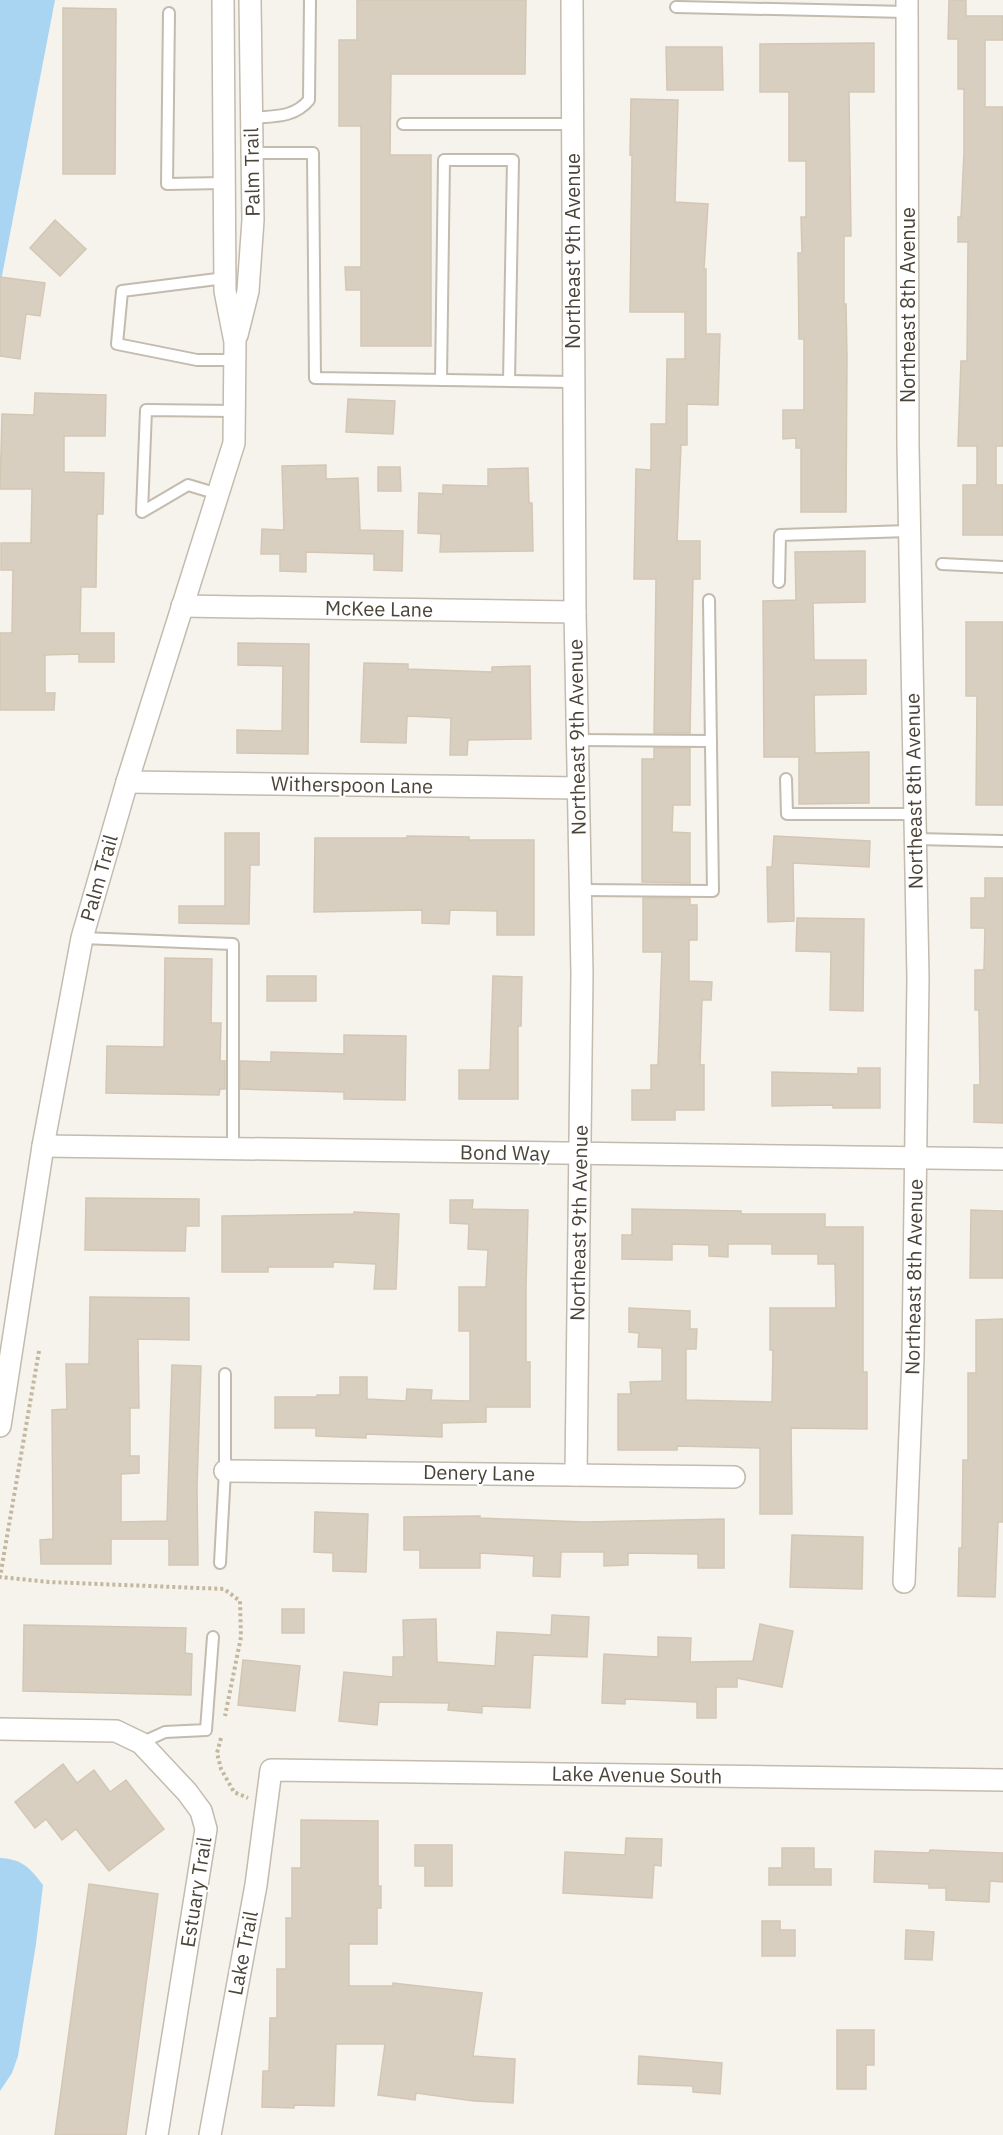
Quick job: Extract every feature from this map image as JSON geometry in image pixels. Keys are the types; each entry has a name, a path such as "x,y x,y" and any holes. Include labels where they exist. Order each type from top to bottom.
{"street":[{"name":"Palm Trail","path":"0,1426 43,1146 82,938 127,782 234,443 235,351 225,291 223,0"},
{"name":"Palm Trail","path":"235,351 248,291 253,220 250,0"},
{"name":"Northeast 9th Avenue","path":"572,0 575,612 582,974 576,1474"},
{"name":"Northeast 8th Avenue","path":"904,1582 913,1357 918,978 909,531 907,6"},
{"name":"McKee Lane","path":"182,606 575,612"},
{"name":"Witherspoon Lane","path":"127,782 578,788"},
{"name":"Bond Way","path":"43,1146 1003,1159"},
{"name":"Denery Lane","path":"225,1471 734,1477"},
{"name":"Estuary Trail","path":"0,1729 116,1731 141,1743 187,1792 201,1811 206,1829 157,2135"},
{"name":"Lake Avenue South","path":"271,1770 1003,1780"},
{"name":"Lake Trail","path":"210,2135 256,1885 271,1770"}],"lane":[{"path":"252,118 290,114 302,109 309,100 310,0"},
{"path":"676,7 726,4 907,6"},
{"path":"170,13 167,184 223,183"},
{"path":"404,124 572,124"},
{"path":"252,153 313,153 315,378 573,382"},
{"path":"441,380 444,160 513,160 509,381"},
{"path":"225,278 122,291 117,344 197,360 235,351"},
{"path":"218,494 188,485 142,512 146,410 234,411"},
{"path":"778,582 780,535 909,531"},
{"path":"942,564 1003,567"},
{"path":"580,890 713,891 709,600"},
{"path":"577,740 711,741"},
{"path":"786,779 787,814 915,814"},
{"path":"916,839 1003,841"},
{"path":"82,938 233,944 233,1149"},
{"path":"220,1563 225,1471 225,1374"},
{"path":"141,1743 165,1732 206,1730 213,1637"}],"path":[{"path":"39,1351 0,1577 49,1582 224,1589 240,1601 241,1637 224,1724"},
{"path":"221,1735 217,1754 221,1769 234,1792 251,1799"}],"water":[{"path":"0,0 55,0 0,286"},
{"path":"0,1858 20,1862 43,1885 18,2056 12,2073 0,2091"}],"building":[{"path":"357,0 526,0 525,74 391,74 390,155 431,155 431,346 361,346 361,290 346,290 345,267 361,267 361,126 339,126 339,40 357,40"},
{"path":"949,0 966,0 966,16 1003,16 1003,40 985,40 985,107 1003,107 1003,446 996,446 996,485 1003,485 1003,535 963,535 963,485 977,485 977,446 958,446 961,361 967,361 968,242 958,242 964,152 964,89 958,89 958,39 948,39"},
{"path":"63,8 116,9 115,174 63,174"},
{"path":"874,43 874,92 849,92 851,236 844,236 847,357 846,512 801,512 801,448 796,448 796,438 783,439 783,410 804,410 804,339 799,339 798,253 802,253 801,217 806,217 806,161 789,161 789,92 760,92 760,44"},
{"path":"666,47 722,47 723,90 667,90"},
{"path":"631,99 678,100 675,202 708,204 704,269 706,269 706,334 720,334 718,405 687,404 687,445 681,445 677,541 700,541 700,579 693,579 690,733 654,733 656,579 634,579 636,469 651,470 651,424 666,424 667,359 685,359 685,312 630,312"},
{"path":"55,220 86,249 60,276 30,248"},
{"path":"0,277 45,283 40,316 26,314 20,359 0,356"},
{"path":"35,393 106,395 105,436 64,436 64,472 104,473 103,514 97,514 96,587 81,587 80,633 114,633 114,662 79,662 79,654 45,655 45,693 55,693 54,710 0,710 0,633 12,633 13,570 1,570 1,543 31,543 32,489 0,489 2,414 34,415"},
{"path":"348,399 395,401 393,434 346,432"},
{"path":"326,465 326,479 358,478 360,530 403,531 402,571 374,570 374,554 306,552 306,572 280,571 280,554 261,554 262,529 284,530 282,466"},
{"path":"378,467 400,467 401,491 378,491"},
{"path":"528,468 529,503 532,503 533,551 440,552 441,534 418,533 419,493 443,494 443,485 488,486 488,469"},
{"path":"865,551 865,602 813,603 814,660 866,660 866,694 814,695 815,753 869,752 869,803 799,804 799,757 764,757 763,601 796,600 795,552"},
{"path":"966,622 1003,622 1003,805 976,805 977,696 966,696"},
{"path":"238,643 309,644 308,754 237,753 237,730 282,731 283,666 238,665"},
{"path":"364,663 408,664 408,669 492,672 492,667 530,666 531,739 468,740 467,755 450,755 451,718 407,716 406,743 361,742"},
{"path":"654,748 690,748 690,805 673,805 672,832 690,833 690,883 642,882 642,759 654,759"},
{"path":"225,833 259,833 259,865 250,865 249,924 179,923 179,906 225,906"},
{"path":"407,836 469,837 469,840 534,840 534,935 497,935 497,911 450,910 449,924 422,923 422,910 314,912 315,838 407,838"},
{"path":"774,836 870,841 869,867 793,863 794,921 768,922 767,867 772,867"},
{"path":"985,878 1003,878 1003,1123 974,1122 974,1085 980,1085 979,1010 975,1010 975,970 984,970 985,928 971,928 971,898 985,898"},
{"path":"643,898 690,898 690,905 697,905 697,940 689,940 689,981 712,982 711,1000 702,1000 700,1065 704,1065 704,1110 675,1110 675,1120 632,1120 632,1090 651,1090 651,1065 658,1065 662,952 643,952"},
{"path":"797,918 864,919 863,1011 830,1010 831,952 796,951"},
{"path":"165,958 212,959 211,1023 221,1023 220,1061 225,1061 225,1089 220,1089 219,1095 106,1093 107,1046 164,1047"},
{"path":"267,976 316,976 316,1001 267,1001"},
{"path":"493,976 522,977 521,1026 518,1026 518,1099 459,1099 459,1070 490,1070"},
{"path":"344,1035 406,1036 405,1100 344,1099 344,1092 240,1089 240,1061 271,1062 271,1052 344,1054"},
{"path":"858,1068 880,1068 880,1108 833,1108 833,1105 772,1106 772,1072 858,1074"},
{"path":"86,1198 199,1199 199,1226 186,1226 185,1251 85,1250"},
{"path":"450,1200 473,1200 472,1209 528,1210 526,1362 530,1362 530,1407 486,1407 486,1422 442,1423 442,1437 366,1434 366,1438 316,1436 316,1428 275,1428 275,1397 340,1395 340,1377 367,1377 367,1399 406,1401 407,1389 432,1390 431,1400 470,1401 470,1331 459,1331 459,1287 486,1287 488,1250 468,1249 469,1224 450,1223"},
{"path":"632,1209 741,1211 741,1214 825,1214 825,1227 863,1227 863,1372 867,1372 867,1429 791,1428 792,1514 760,1514 760,1448 677,1446 677,1450 618,1450 618,1394 631,1394 630,1382 662,1381 662,1348 638,1347 639,1333 629,1332 629,1308 690,1311 690,1329 697,1329 696,1349 686,1349 686,1400 772,1402 773,1350 770,1350 770,1308 836,1308 835,1264 818,1264 818,1254 772,1254 772,1244 728,1244 728,1257 709,1256 709,1245 672,1244 672,1260 622,1259 622,1235 632,1235"},
{"path":"971,1210 1003,1211 1003,1278 970,1278"},
{"path":"354,1212 399,1214 396,1289 374,1289 376,1264 333,1262 333,1267 268,1267 268,1272 222,1272 222,1216 354,1214"},
{"path":"90,1297 189,1298 189,1340 138,1339 139,1408 130,1408 130,1456 139,1456 139,1473 121,1474 121,1522 167,1521 172,1365 201,1366 197,1487 198,1565 169,1565 169,1539 111,1539 111,1564 41,1564 40,1540 53,1539 52,1410 67,1409 66,1364 89,1364"},
{"path":"1003,1319 1003,1522 998,1522 995,1597 958,1596 959,1548 962,1548 963,1460 968,1460 968,1373 976,1373 976,1320"},
{"path":"315,1512 368,1514 366,1572 333,1571 333,1553 314,1552"},
{"path":"480,1516 480,1518 585,1522 724,1519 724,1568 698,1568 698,1554 628,1553 628,1565 604,1566 604,1552 561,1552 560,1577 533,1576 534,1556 480,1553 480,1568 420,1568 420,1550 404,1550 404,1517"},
{"path":"792,1535 863,1537 862,1589 790,1587"},
{"path":"282,1609 304,1609 304,1633 282,1633"},
{"path":"552,1615 589,1617 587,1657 533,1655 530,1708 482,1706 482,1713 448,1710 449,1703 379,1702 377,1725 339,1721 344,1672 393,1677 393,1657 404,1657 403,1620 436,1619 437,1662 495,1666 497,1632 551,1635"},
{"path":"760,1624 793,1631 782,1687 737,1678 737,1687 716,1687 716,1718 697,1718 697,1702 625,1699 625,1704 602,1703 604,1654 658,1657 658,1637 691,1638 690,1662 753,1661"},
{"path":"24,1625 186,1628 185,1653 192,1654 191,1695 23,1691"},
{"path":"243,1660 300,1666 295,1711 238,1705"},
{"path":"63,1764 77,1783 94,1770 110,1792 126,1780 164,1829 109,1871 76,1829 62,1840 46,1819 35,1828 15,1802"},
{"path":"301,1820 378,1821 378,1886 381,1886 381,1908 377,1908 377,1944 349,1944 349,1986 393,1986 393,1983 482,1993 473,2056 515,2059 513,2103 474,2101 416,2093 415,2100 378,2095 385,2044 336,2044 334,2106 262,2107 263,2071 269,2071 270,2018 277,2018 277,1969 286,1969 286,1918 292,1918 292,1868 301,1868"},
{"path":"626,1838 662,1839 661,1866 654,1865 652,1898 563,1893 565,1852 625,1855"},
{"path":"415,1845 452,1845 452,1886 425,1886 425,1866 415,1866"},
{"path":"782,1848 814,1848 814,1869 831,1869 831,1885 769,1885 769,1868 782,1868"},
{"path":"930,1850 1003,1853 1003,1882 990,1881 989,1902 946,1900 946,1888 929,1888 929,1884 874,1882 875,1851 929,1853"},
{"path":"89,1884 158,1894 126,2135 55,2135"},
{"path":"762,1921 780,1921 780,1930 795,1930 795,1956 762,1956"},
{"path":"906,1930 934,1932 932,1960 905,1959"},
{"path":"837,2030 874,2030 874,2065 866,2065 866,2089 837,2089"},
{"path":"639,2056 722,2063 720,2094 693,2092 693,2086 638,2084"}]}
